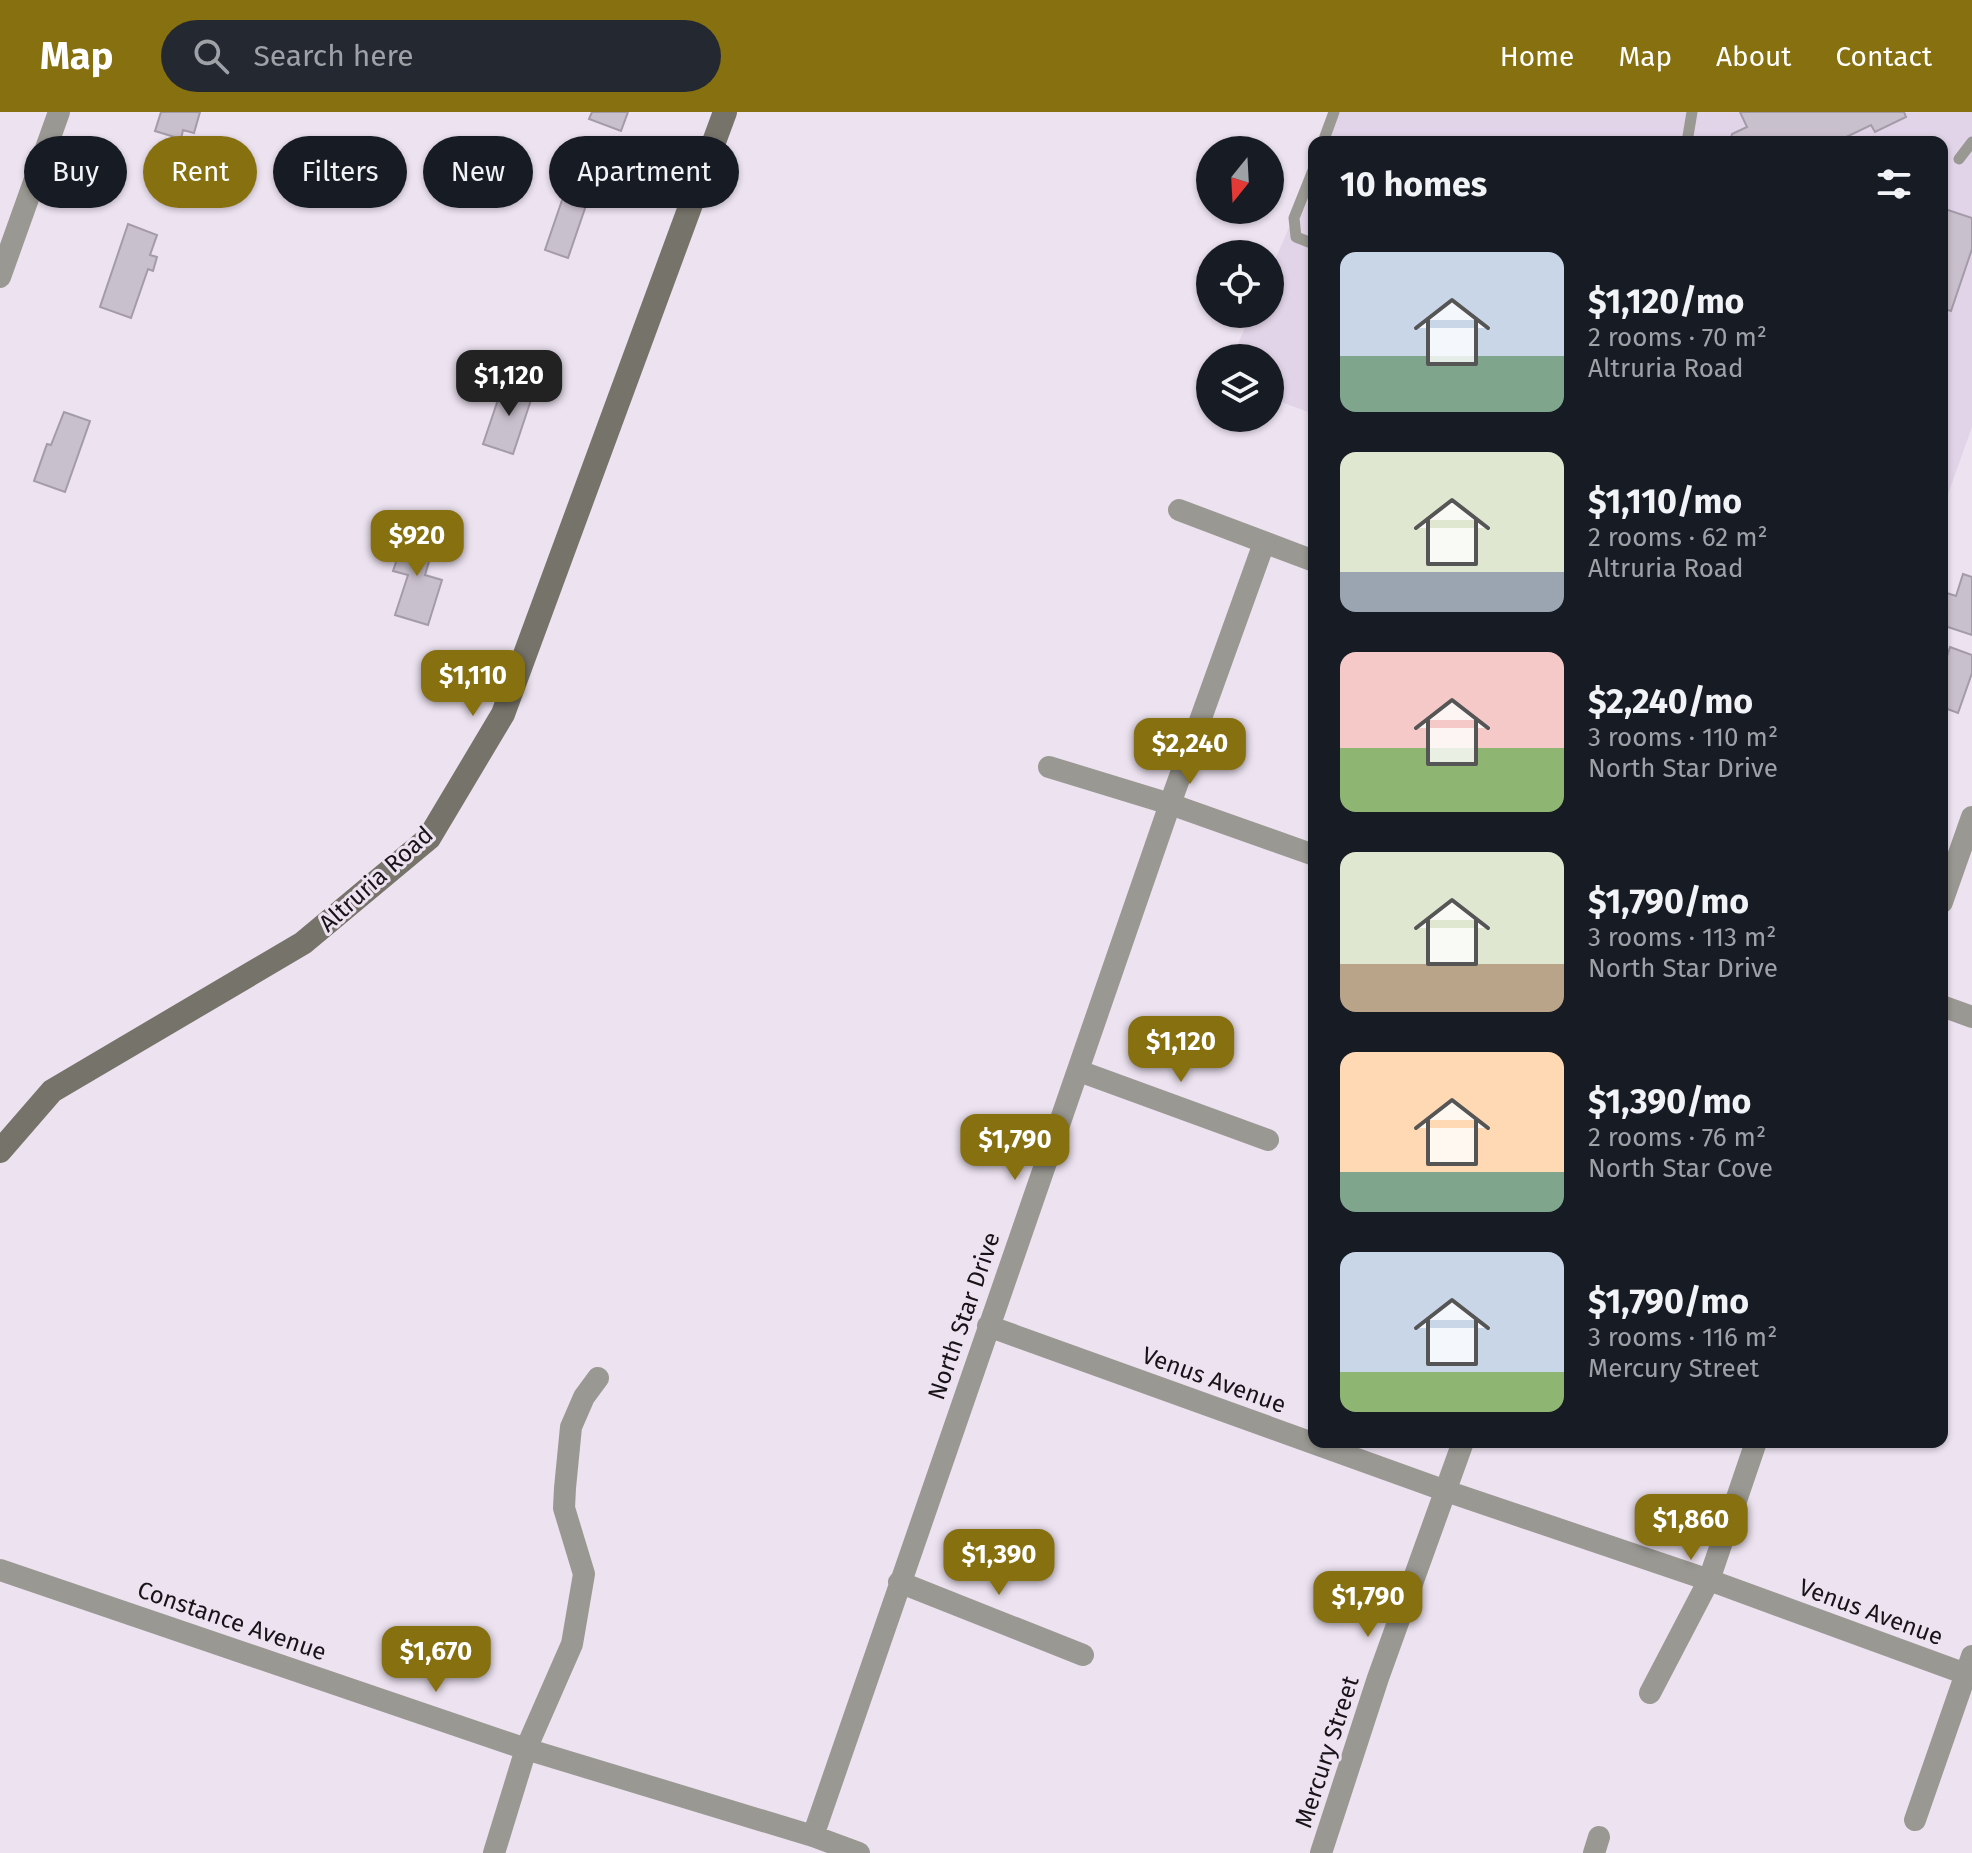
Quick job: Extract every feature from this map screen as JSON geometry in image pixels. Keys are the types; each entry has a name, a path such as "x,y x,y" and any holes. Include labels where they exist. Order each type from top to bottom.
{"street":[{"path":"0,277 59,112"},
{"name":"Altruria Road","path":"0,1151 52,1091 303,943 429,838 503,714 725,112"},
{"path":"1179,510 1308,559"},
{"name":"North Star Drive","path":"813,1836 1170,804 1264,543"},
{"path":"1049,767 1170,804 1308,853"},
{"path":"1948,885 1972,817"},
{"path":"1948,1008 1972,1017"},
{"path":"1079,1071 1268,1140"},
{"name":"Venus Avenue","path":"988,1326 1308,1441"},
{"path":"494,1853 526,1749 572,1644 584,1574 564,1508 565,1488 571,1427 584,1397 598,1378"},
{"name":"Venus Avenue","path":"1327,1448 1709,1580 1969,1665"},
{"name":"Mercury Street","path":"1321,1853 1378,1678 1461,1448"},
{"path":"1650,1693 1709,1580 1754,1448"},
{"name":"Constance Avenue","path":"0,1570 526,1749 813,1836 859,1853"},
{"path":"899,1582 1083,1655"},
{"path":"1915,1820 1969,1665"}],"lane":[{"path":"1325,136 1334,112"},
{"path":"1688,136 1692,112"},
{"path":"1959,159 1972,142"},
{"path":"1308,183 1294,218 1296,237 1308,242"}],"shaded area":[{"path":"1340,112 1972,112 1972,427 1948,494 1948,136 1330,136"},
{"path":"1308,185 1308,412 1284,403 1284,344 1238,344 1245,328 1284,328 1284,240"}],"building":[{"path":"161,112 200,112 194,133 183,130 182,136 171,136 155,131"},
{"path":"592,112 628,112 621,131 589,119"},
{"path":"1740,112 1904,112 1906,117 1875,132 1871,125 1848,136 1732,136 1747,127"},
{"path":"559,208 585,208 568,258 545,250"},
{"path":"1948,210 1972,218 1972,249 1951,311 1948,310"},
{"path":"128,224 157,235 150,255 157,257 153,271 148,269 131,318 100,307"},
{"path":"504,382 534,391 513,454 483,444"},
{"path":"64,412 90,421 65,492 34,481 47,444 51,445"},
{"path":"407,529 436,538 425,575 442,580 428,625 395,615 408,575 393,571"},
{"path":"1963,574 1972,577 1972,635 1948,627 1948,593 1956,596"},
{"path":"1950,647 1972,655 1972,673 1958,713 1948,709"}]}
